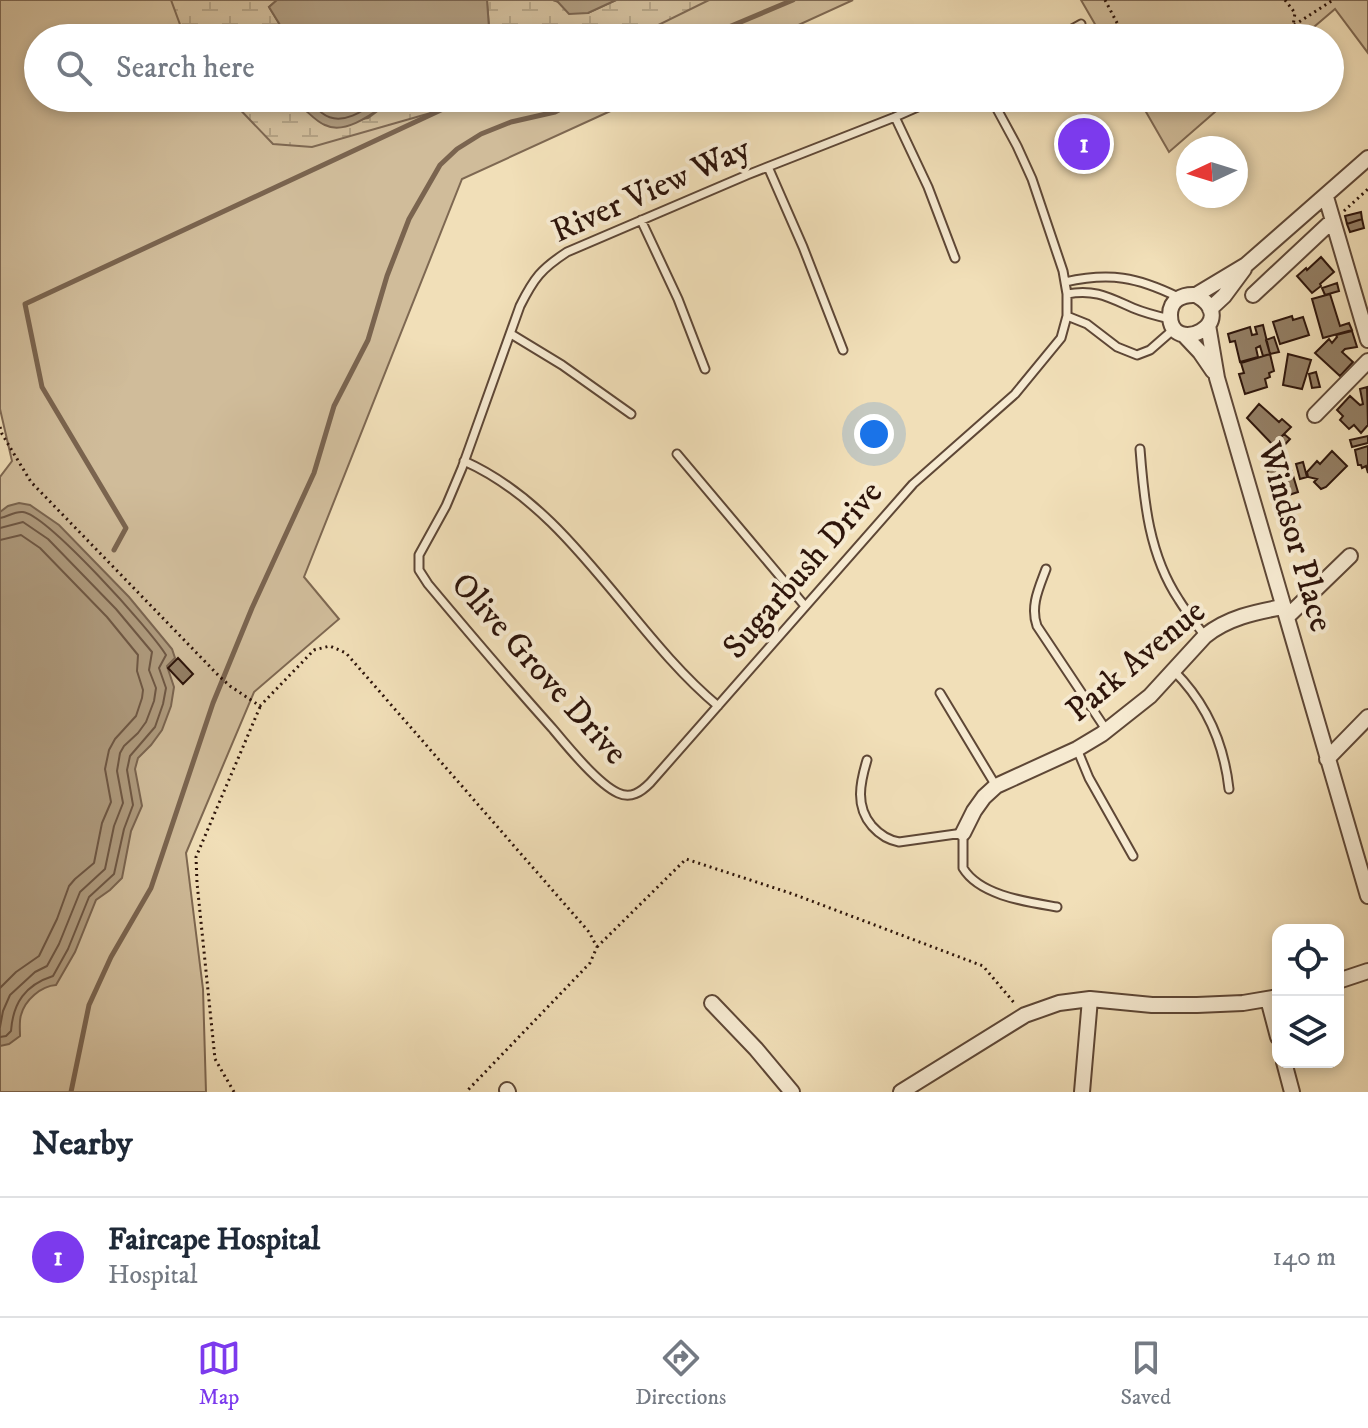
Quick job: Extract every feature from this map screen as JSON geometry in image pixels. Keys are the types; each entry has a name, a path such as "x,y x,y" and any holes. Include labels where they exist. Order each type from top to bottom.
{"street":[{"path":"1196,295 1246,265 1368,158"},
{"path":"1326,197 1368,340"},
{"path":"1253,295 1332,221"},
{"path":"1210,309 1224,296 1246,265"},
{"path":"1196,295 1205,300 1211,317 1202,332 1193,335 1176,327 1170,311 1179,297 1196,295"},
{"name":"Windsor Place","path":"1208,325 1217,378 1368,896"},
{"name":"Windsor Place","path":"1176,327 1200,352 1217,378"},
{"path":"1315,415 1368,361"},
{"path":"1285,612 1350,556"},
{"name":"Park Avenue","path":"963,833 974,811 996,786 1077,749 1107,731 1150,696 1205,636 1225,622 1285,612"},
{"path":"1327,759 1368,717"},
{"path":"1344,979 1368,971"},
{"path":"901,1092 1025,1015 1059,1003 1090,999 1173,1005 1243,1003 1272,998"},
{"path":"1082,1092 1090,999"},
{"path":"712,1003 792,1092"},
{"path":"1286,1068 1292,1092"}],"lane":[{"name":"River View Way","path":"419,555 446,506 520,306 532,281 548,264 567,252 641,220 906,112"},
{"path":"999,112 1032,179 1057,250 1067,294 1067,316 1087,324 1117,347 1137,355 1150,350 1176,327 1096,292 1067,294"},
{"path":"895,117 928,187 955,258"},
{"path":"768,167 843,350"},
{"path":"641,220 678,299 705,369"},
{"path":"1065,282 1084,277 1119,277 1142,281 1179,297"},
{"name":"Sugarbush Drive","path":"642,791 913,484 1015,394 1061,338 1067,316"},
{"path":"511,334 562,365 631,414"},
{"path":"1140,449 1145,505 1156,553 1178,599 1205,636"},
{"path":"677,454 805,606"},
{"path":"464,461 507,484 549,522 592,567 685,676 718,706"},
{"name":"Olive Grove Drive","path":"419,555 422,577 579,759 619,794 628,796 642,791"},
{"path":"1046,569 1035,602 1037,626 1107,731"},
{"path":"1174,671 1197,698 1217,734 1229,789"},
{"path":"940,693 996,786"},
{"path":"1077,749 1089,778 1133,856"},
{"path":"867,760 862,775 860,801 862,811 877,832 899,842 963,833 963,868 973,880 1016,900 1057,907"}],"path":[{"path":"1105,0 1118,24"},
{"path":"1285,0 1295,13 1293,24"},
{"path":"1296,24 1333,0"},
{"path":"1332,221 1368,189"},
{"path":"0,427 31,482 219,676 260,706"},
{"path":"234,1092 215,1059 196,857 260,706 314,650 330,646 346,653 589,932 597,947"},
{"path":"466,1092 590,963 597,947 686,859 793,894 983,966 1025,1015"}],"green space":[{"path":"0,0 853,0 801,24 24,24 24,112 608,112 462,179 304,577 339,619 254,692 186,853 203,989 206,1092 0,1092 0,477 12,461 0,409"},
{"path":"171,0 277,0 269,7 279,24 180,24"},
{"path":"487,0 553,0 588,13 616,0 709,0 660,24 489,24"},
{"path":"1081,0 1368,0 1368,53 1335,9 1317,24 1095,24"},
{"path":"242,112 308,112 325,125 368,118 376,112 434,112 312,147 273,144"},
{"path":"1146,112 1215,112 1187,136 1176,136 1176,146 1169,152"}],"water":[{"path":"277,0 487,0 489,24 279,24 269,7"},
{"path":"553,0 616,0 588,13 569,14"},
{"path":"307,112 374,112 343,127 319,122"},
{"path":"19,503 30,505 59,525 129,597 172,649 175,658 167,666 174,687 162,730 138,758 135,769 142,806 131,831 122,878 96,900 75,952 56,985 39,991 26,1004 20,1017 20,1036 0,1046 0,512"}],"building":[{"path":"1361,212 1362,219 1347,224 1345,216"},
{"path":"1362,219 1364,228 1350,232 1347,224"},
{"path":"1321,257 1334,272 1312,293 1297,276"},
{"path":"1337,283 1339,291 1325,295 1322,288"},
{"path":"1330,294 1340,326 1349,323 1352,330 1323,338 1312,299"},
{"path":"1292,316 1293,320 1303,317 1309,335 1280,344 1273,322"},
{"path":"1263,325 1270,354 1263,356 1260,346 1256,348 1258,357 1240,362 1235,341 1230,342 1228,334 1250,327 1252,335 1257,334 1255,327"},
{"path":"1352,331 1357,347 1342,352 1353,362 1340,376 1315,353 1329,339 1332,343 1336,335"},
{"path":"1274,337 1279,352 1270,354 1266,340"},
{"path":"1270,354 1274,371 1265,379 1267,387 1245,394 1239,374 1244,373 1241,363"},
{"path":"1288,354 1311,360 1302,389 1283,385"},
{"path":"1316,372 1320,387 1312,388 1309,374"},
{"path":"1367,387 1368,425 1361,433 1354,425 1349,429 1340,420 1343,416 1337,410 1350,396 1360,405 1363,404 1360,389"},
{"path":"1259,404 1279,422 1282,419 1291,427 1273,445 1247,418"},
{"path":"1284,434 1290,439 1279,451 1273,445"},
{"path":"1368,436 1368,443 1352,447 1350,440"},
{"path":"1368,446 1368,473 1366,466 1362,468 1358,465 1355,450"},
{"path":"1332,451 1347,466 1321,489 1314,482 1317,479 1308,477 1307,472"},
{"path":"1289,462 1298,492 1280,498 1277,489 1270,491 1267,468"},
{"path":"1303,462 1307,477 1300,479 1296,464"},
{"path":"178,658 193,674 183,684 168,668"}],"waterway":[{"path":"736,24 793,0"},
{"path":"114,550 126,528 42,387 25,304 437,112"},
{"path":"71,1092 89,1005 111,957 151,888 213,703 252,608 314,473 334,406 368,340 387,276 409,219 440,165 457,149 481,134 511,122 555,112"}],"place":[{"name":"Faircape Hospital","path":"1084,144"}]}
